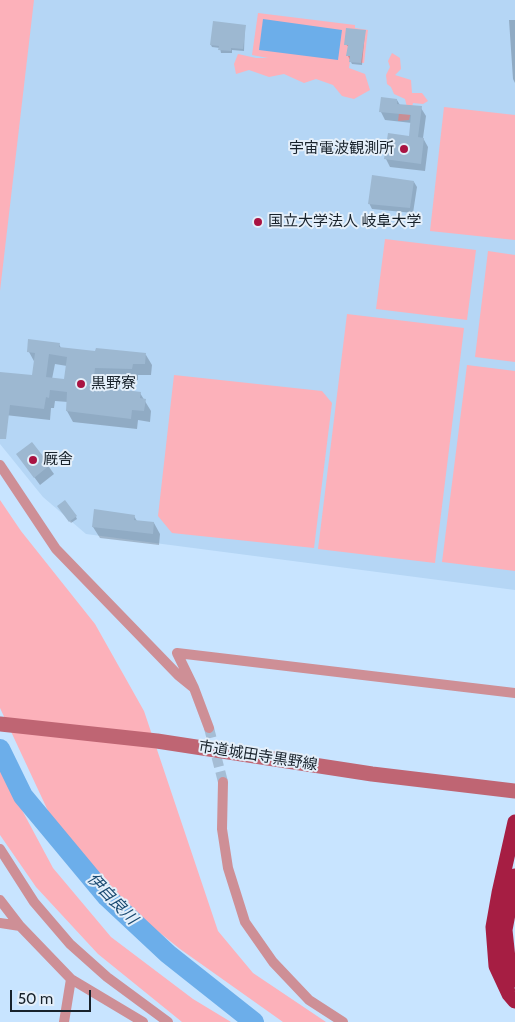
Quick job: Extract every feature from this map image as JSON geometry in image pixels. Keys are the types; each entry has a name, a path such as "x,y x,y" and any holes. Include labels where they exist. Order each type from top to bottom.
{"highway":[{"path":"515,822 498,893 494,927 496,966 509,994 515,1001"},
{"path":"515,876 505,930 509,968 515,980"}],"street":[{"path":"0,465 56,549 178,675 194,688"},
{"path":"209,728 194,688 177,653 515,693"},
{"name":"市道城田寺黒野線","path":"0,724 158,741 372,774 515,791"},
{"path":"223,782 222,829 228,868 245,922 273,962 309,1000 343,1022"},
{"path":"0,849 34,902 70,944 108,977 168,1022"},
{"path":"0,900 20,926 71,979 144,1022"},
{"path":"0,923 20,926"},
{"path":"64,1022 71,979"}],"shaded area":[{"name":"国立大学法人 岐阜大学","path":"0,0 515,0 515,590 86,534 43,497 0,444"},
{"path":"0,0 34,0 0,291"},
{"path":"258,13 355,25 355,28 368,30 364,63 350,61 349,68 365,74 370,90 354,99 342,96 333,85 316,79 304,83 284,74 269,77 249,70 236,74 234,64 238,54 256,58 268,58 252,55"},
{"path":"392,53 400,58 401,69 395,75 411,80 412,93 422,93 428,101 423,104 413,103 409,120 398,121 399,113 407,107 405,99 394,94 391,87 387,84 386,75 390,67 388,61"},
{"path":"444,107 515,115 515,240 430,231"},
{"path":"385,239 476,250 467,320 376,309"},
{"path":"488,251 515,255 515,362 475,357"},
{"path":"347,314 464,328 435,563 318,549"},
{"path":"467,365 515,371 515,571 442,562"},
{"path":"174,375 322,391 332,403 314,548 172,533 158,516"},
{"path":"0,500 21,531 95,624 144,711 218,931 253,973 326,1022 283,1022 180,949 125,905 56,828 0,708"},
{"path":"0,769 53,868 111,937 193,999 231,1022 182,1022 98,954 36,887 0,835"}],"water":[{"path":"263,19 342,30 338,60 259,50"}],"building":[{"path":"213,21 246,25 243,49 231,48 231,51 218,50 219,46 210,45"},
{"path":"346,28 366,30 361,63 349,62 350,56 346,56 348,45 344,45"},
{"path":"381,97 397,99 397,104 422,106 418,137 424,138 421,164 384,159 388,133 409,136 411,115 379,112"},
{"path":"372,175 414,181 410,208 368,204"},
{"path":"28,339 60,343 59,347 95,351 96,348 146,353 145,364 133,364 132,369 95,368 93,386 141,392 140,398 146,399 144,411 132,410 131,419 66,411 67,392 50,390 49,398 46,397 44,409 10,405 6,439 0,439 0,372 32,375 35,353 27,352","holes":["49,354 67,357 64,379 46,377"]},
{"name":"厩舎","path":"32,442 50,465 34,478 16,454"},
{"path":"65,500 77,516 69,522 57,506"},
{"path":"94,509 135,515 134,520 154,522 153,534 92,527"}],"waterway":[{"name":"伊自良川","path":"0,749 23,796 107,897 168,954 254,1022"}],"tunnel":[{"path":"209,728 223,782"}],"place":[{"name":"宇宙電波観測所","path":"404,149"},
{"name":"国立大学法人 岐阜大学","path":"258,222"},
{"name":"黒野寮","path":"81,384"},
{"name":"厩舎","path":"33,460"}]}
